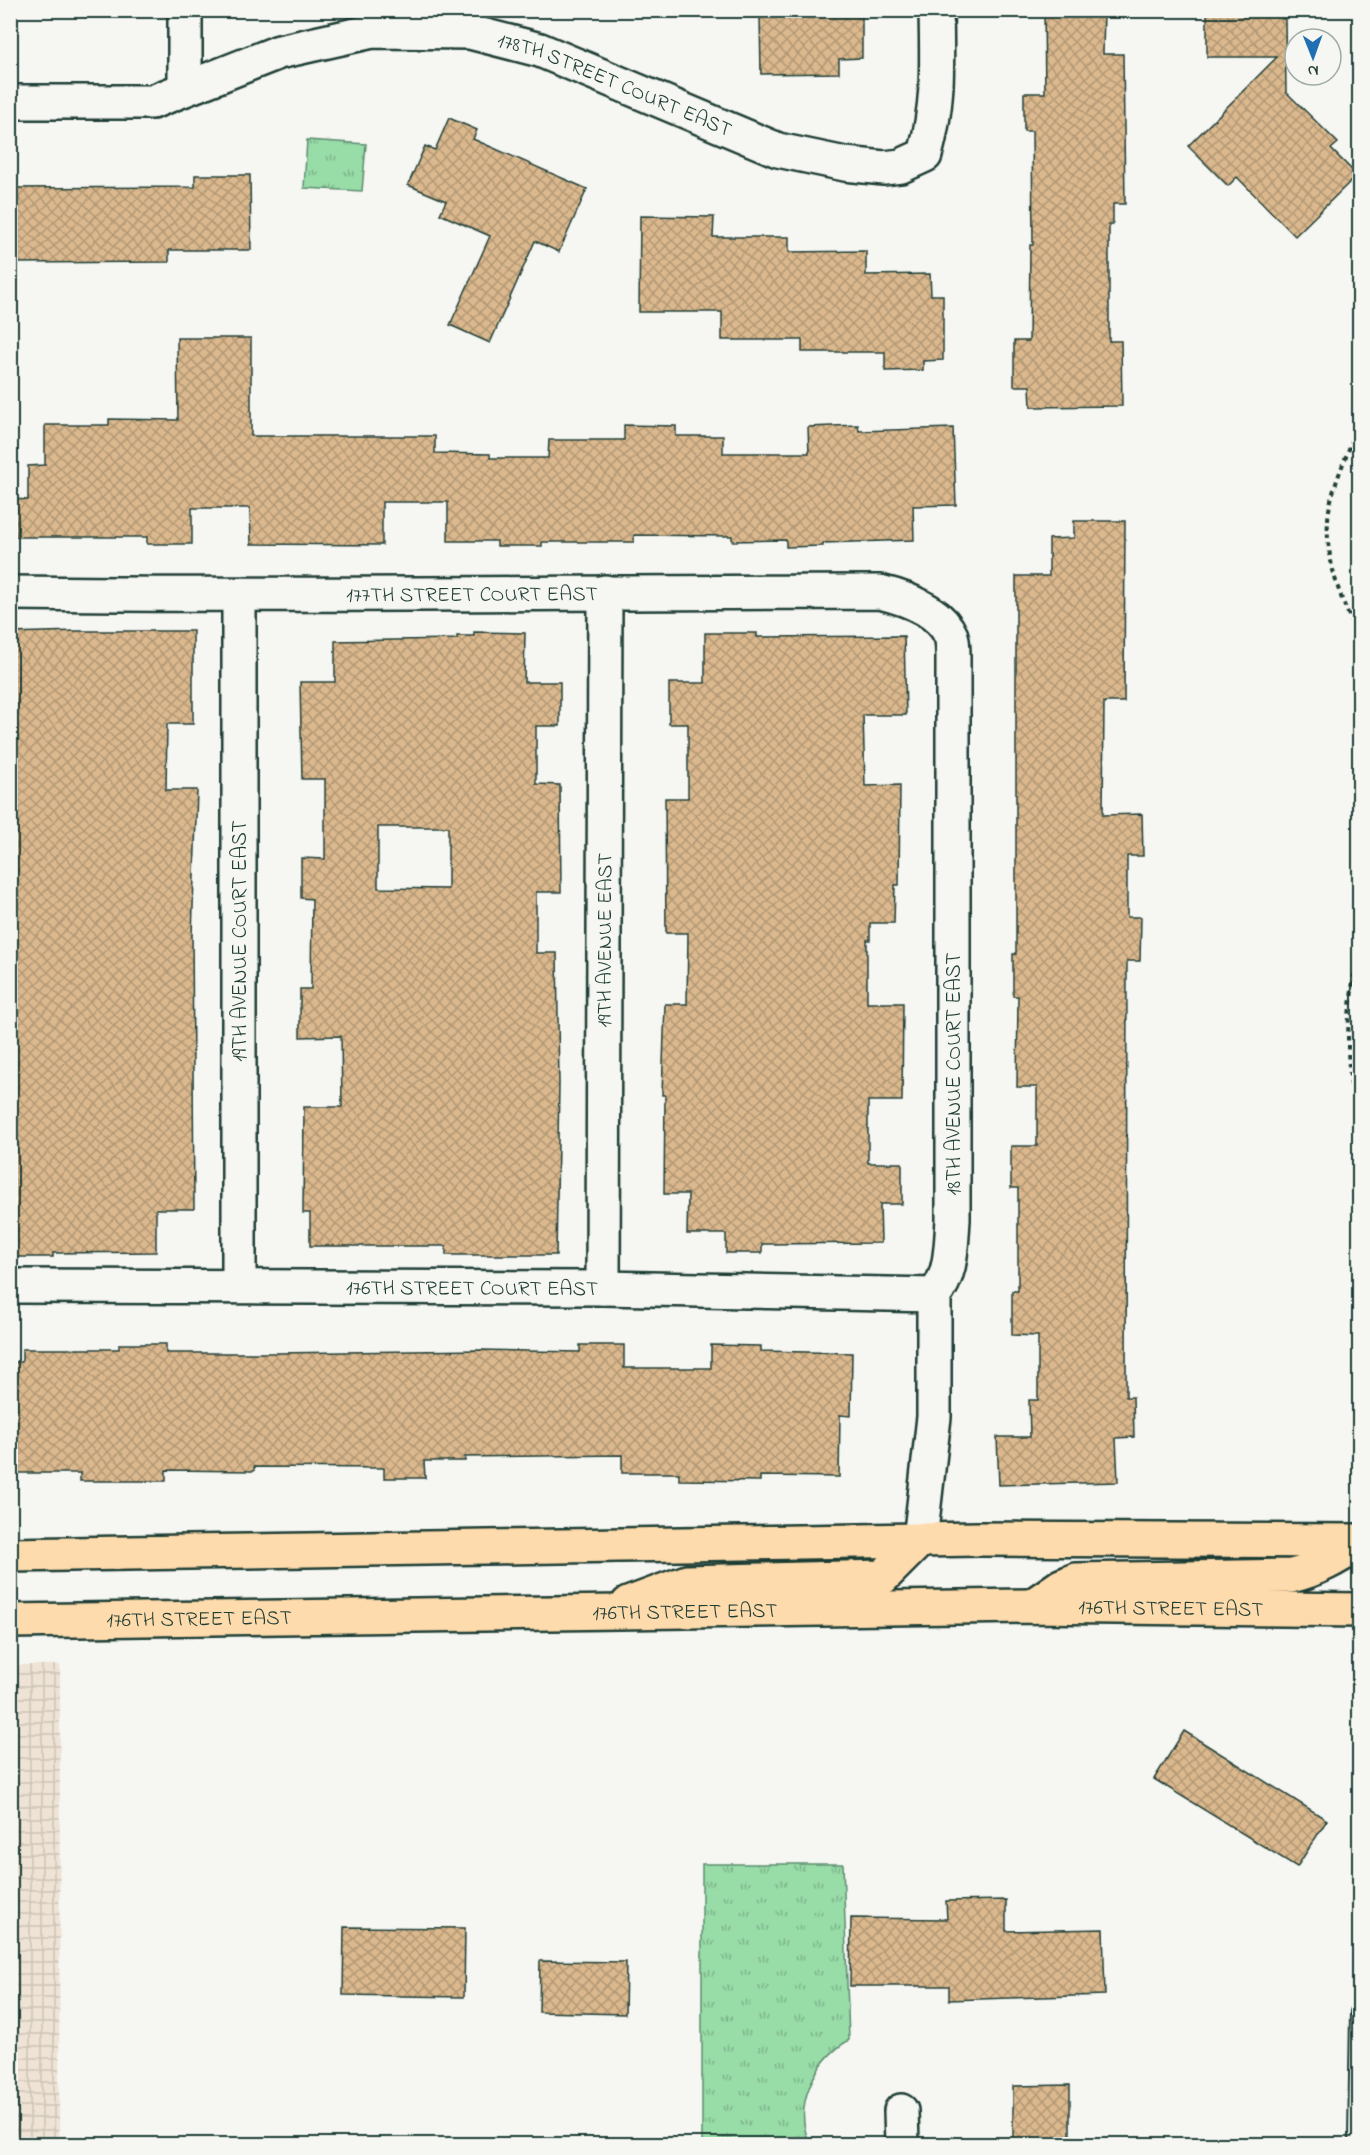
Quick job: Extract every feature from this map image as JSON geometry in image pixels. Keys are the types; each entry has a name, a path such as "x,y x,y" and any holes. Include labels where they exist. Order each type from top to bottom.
{"main road":[{"path":"10,1555 920,1540 1359,1542"},
{"path":"603,1613 687,1582 883,1577 920,1540"},
{"path":"1032,1606 1061,1586 1076,1580 1291,1576 1311,1571 1332,1561 1359,1542"},
{"name":"176TH STREET EAST","path":"10,1621 1032,1606 1359,1610"}],"street":[{"path":"185,10 185,88"},
{"name":"178TH STREET COURT EAST","path":"10,102 152,102 279,52 373,31 470,32 540,50 778,150 846,164 884,168 901,166 925,155 935,120 936,10"},
{"name":"19TH AVENUE EAST","path":"603,1288 605,592"},
{"name":"177TH STREET COURT EAST","path":"10,593 239,596 880,592 901,597 929,610"},
{"name":"19TH AVENUE COURT EAST","path":"239,596 239,1286"},
{"name":"18TH AVENUE COURT EAST","path":"920,1540 934,1417 934,1295 942,1286 948,1265 953,1220 953,656 951,636 929,610"},
{"name":"176TH STREET COURT EAST","path":"10,1286 603,1288 934,1295"},
{"path":"901,2111 902,2145"}],"lane":[{"path":"1358,2138 1359,2013"}],"path":[{"path":"1359,422 1331,501 1329,526 1335,578 1350,620 1359,637"},
{"path":"1359,947 1348,1012 1346,1058 1351,1094 1359,1126"}],"shaded area":[{"path":"11,1665 60,1665 59,2144 11,2144"}],"green space":[{"path":"307,140 366,144 362,191 304,188"},
{"path":"702,1864 843,1864 849,2040 826,2059 810,2085 805,2100 804,2115 805,2129 810,2144 702,2144"}],"building":[{"path":"1044,10 1104,10 1103,54 1123,54 1125,204 1113,204 1113,225 1109,225 1109,341 1121,341 1122,406 1031,407 1030,386 1014,386 1014,341 1029,341 1030,245 1033,245 1032,131 1024,131 1024,93 1045,93"},
{"path":"1207,10 1281,10 1282,19 1285,19 1283,87 1286,87 1286,92 1338,143 1331,149 1357,175 1295,236 1237,177 1228,186 1188,146 1277,57 1207,57"},
{"path":"862,14 862,58 839,59 839,73 761,74 760,15"},
{"path":"449,118 477,130 473,139 587,189 559,252 535,241 490,343 450,325 490,236 440,214 446,201 408,185 425,146 435,150"},
{"path":"195,175 250,175 251,250 169,250 169,262 10,263 10,188 195,187"},
{"path":"640,216 714,217 713,237 789,237 789,252 866,251 866,275 930,274 931,295 943,295 943,360 923,361 923,370 885,371 885,352 802,352 802,340 722,340 722,312 639,312"},
{"path":"177,338 251,338 251,436 435,436 435,453 490,454 490,458 548,458 549,440 624,440 624,425 676,426 676,436 723,436 723,453 809,453 808,427 858,425 859,431 953,428 956,505 913,506 914,540 823,543 823,546 786,547 786,540 732,541 732,536 634,535 634,542 542,542 542,546 497,546 497,541 448,541 448,502 382,502 382,545 251,544 250,508 192,508 192,544 147,544 147,537 15,537 15,499 28,500 28,466 45,465 45,425 109,425 109,419 178,420"},
{"path":"1074,521 1125,521 1124,702 1104,702 1103,815 1142,814 1143,856 1127,856 1127,917 1141,917 1140,961 1127,961 1126,1397 1133,1397 1134,1437 1116,1438 1118,1482 999,1485 997,1437 1030,1437 1029,1400 1038,1400 1038,1336 1012,1335 1012,1291 1018,1291 1018,1188 1011,1188 1011,1146 1037,1146 1037,1087 1017,1087 1018,996 1013,996 1013,954 1016,954 1016,576 1049,576 1049,539 1074,538"},
{"path":"193,631 193,724 167,724 166,790 197,790 192,935 194,1209 156,1209 156,1252 53,1253 53,1257 10,1257 10,633"},
{"path":"474,632 525,633 524,682 560,682 560,726 536,726 536,784 560,785 561,892 536,892 536,953 557,953 559,1084 556,1255 446,1255 446,1246 310,1246 310,1213 303,1213 304,1107 342,1107 341,1036 300,1037 300,989 311,989 312,899 301,898 301,858 325,859 325,779 302,779 300,682 335,682 335,641 457,639 457,636 474,636","holes":["378,827 448,827 448,889 378,888"]},
{"path":"705,633 757,633 757,637 904,636 906,715 863,715 865,786 900,785 899,885 895,885 894,923 870,923 870,940 867,940 867,1003 903,1003 902,1101 868,1101 868,1163 902,1163 902,1204 880,1204 881,1243 762,1244 762,1253 726,1253 726,1234 687,1234 688,1194 664,1194 665,1095 662,1095 665,1004 687,1004 688,933 666,933 665,798 688,798 688,724 669,724 669,683 705,683"},
{"path":"119,1344 166,1344 166,1353 480,1350 580,1352 580,1345 624,1345 624,1368 711,1368 711,1345 761,1346 761,1351 852,1353 851,1416 840,1415 839,1477 760,1476 760,1481 679,1480 679,1473 622,1473 622,1455 465,1457 465,1461 424,1461 425,1478 384,1478 384,1468 254,1467 254,1471 166,1470 166,1481 80,1481 80,1473 10,1473 10,1362 22,1362 22,1349 119,1349"},
{"path":"1184,1731 1327,1820 1297,1867 1154,1779"},
{"path":"1006,1900 1006,1931 1103,1929 1105,1995 949,2000 949,1986 850,1986 851,1918 947,1919 946,1901"},
{"path":"344,1927 465,1928 464,1997 343,1995"},
{"path":"540,1961 626,1962 625,2014 539,2012"},
{"path":"1070,2085 1070,2145 1013,2145 1013,2086"}]}
